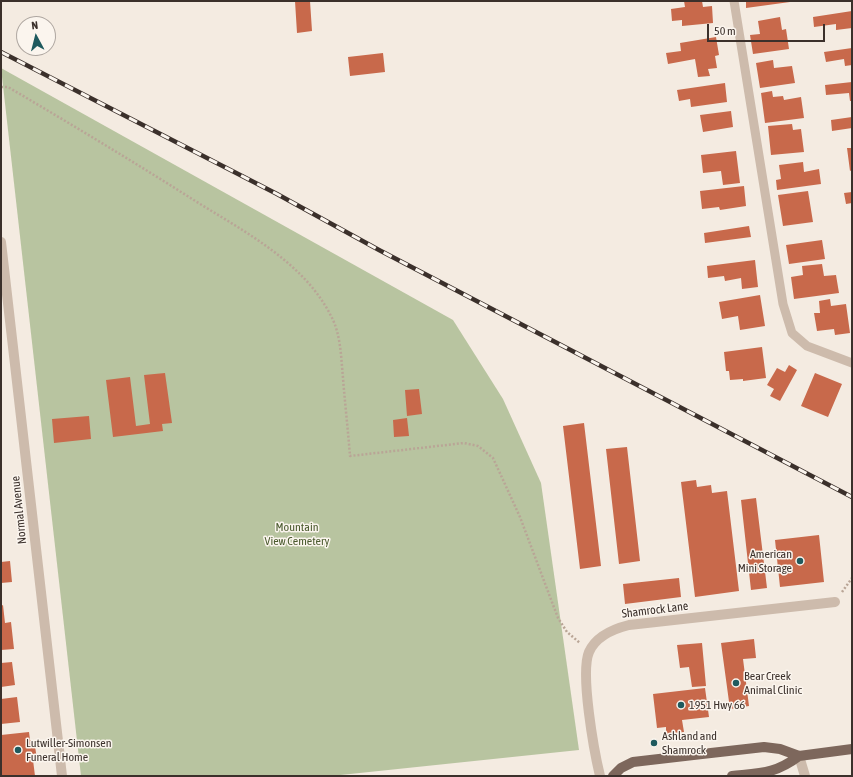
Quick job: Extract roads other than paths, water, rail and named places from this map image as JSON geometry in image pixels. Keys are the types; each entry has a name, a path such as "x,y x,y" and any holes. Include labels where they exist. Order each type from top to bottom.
{"main road":[{"path":"613,776 621,768 633,762 756,748 780,749 799,756 852,749"},
{"path":"732,776 767,772 778,769 784,767 799,756"}],"street":[{"name":"Normal Avenue","path":"1,242 4,286 62,776"},
{"name":"Shamrock Lane","path":"600,776 593,749 586,684 586,662 589,651 599,639 609,631 628,625 835,602"},
{"path":"799,756 805,776"}],"lane":[{"path":"734,1 783,304 792,333 807,346 852,363"}],"railway":[{"path":"1,52 277,194 379,250 852,497"}],"place":[{"name":"American Mini Storage","path":"800,561"},
{"name":"Bear Creek Animal Clinic","path":"736,683"},
{"name":"1951 Hwy 66","path":"681,705"},
{"name":"Ashland and Shamrock","path":"654,743"},
{"name":"Lutwiller-Simonsen Funeral Home","path":"18,750"}],"park label":[{"name":"Mountain View Cemetery","path":"297,534"}]}
